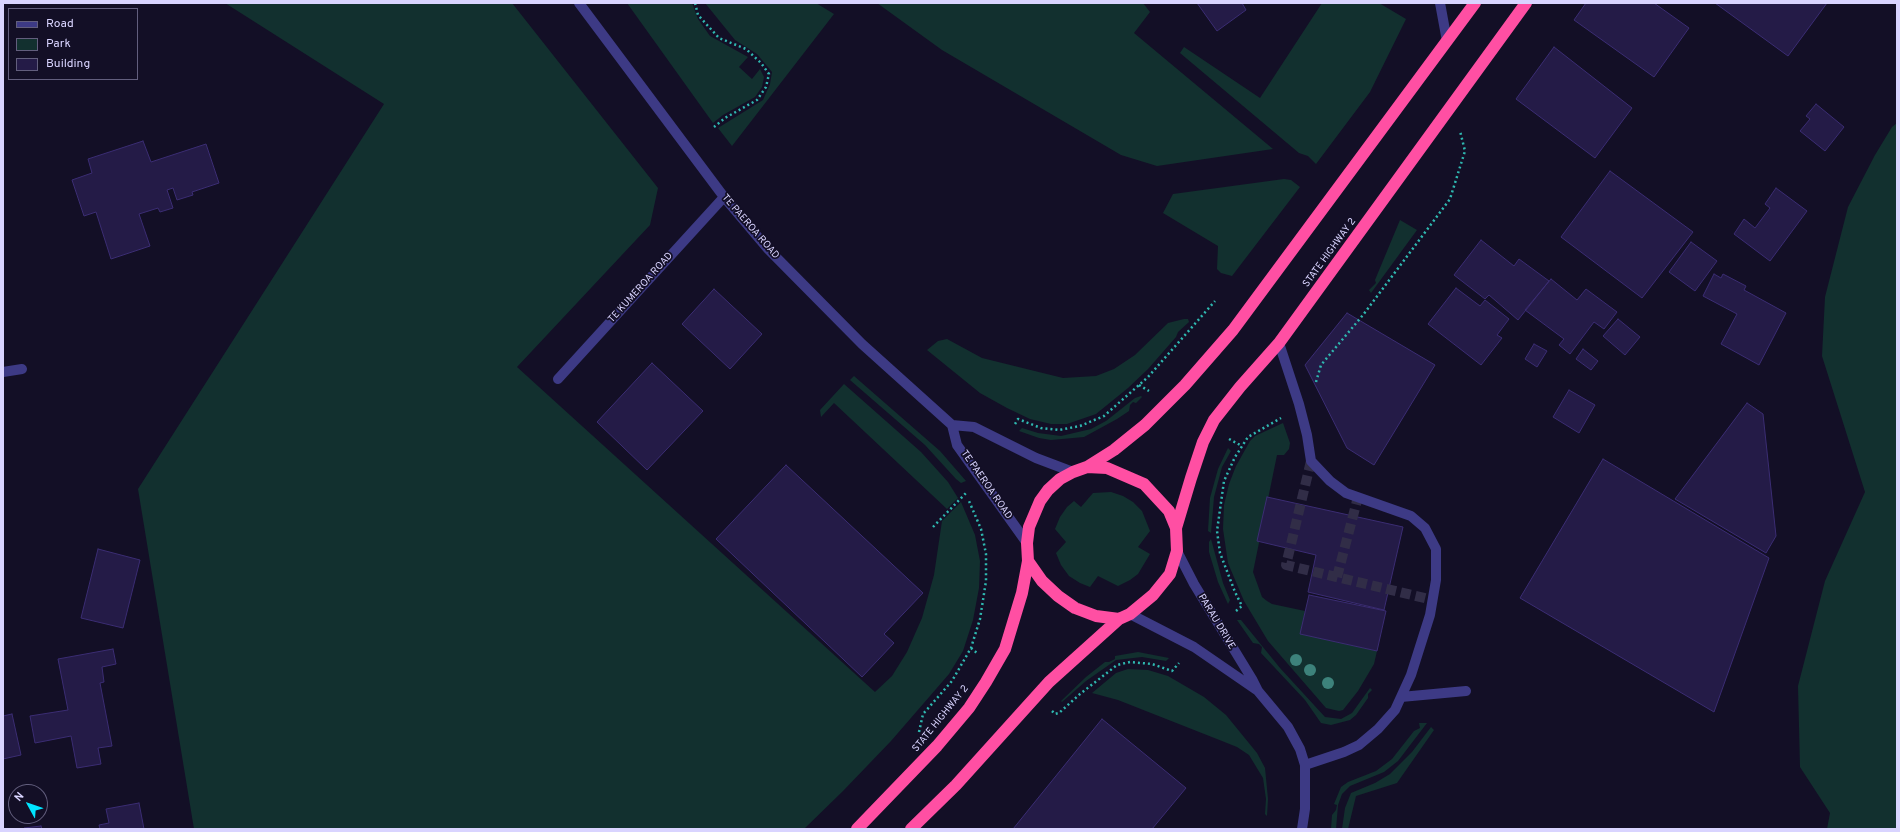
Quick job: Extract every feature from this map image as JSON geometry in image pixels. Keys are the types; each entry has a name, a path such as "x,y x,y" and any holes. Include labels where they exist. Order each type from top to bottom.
{"highway":[{"path":"1125,616 1096,616 1075,608 1058,596 1042,581 1028,561 1026,543 1033,514 1040,501 1048,490 1073,472 1087,467 1114,450 1145,425 1185,385 1233,330 1475,3"},
{"name":"STATE HIGHWAY 2","path":"1176,528 1203,442 1214,420 1240,386 1279,343 1526,3"},
{"path":"911,829 956,784 1049,682 1125,616 1153,595 1170,574 1177,551 1176,528 1169,511 1144,484 1107,468 1087,467"},
{"name":"STATE HIGHWAY 2","path":"857,829 938,746 969,708 986,682 1005,648 1022,593 1028,561"}],"street":[{"name":"TE PAEROA ROAD","path":"579,3 724,198 768,249 814,297 867,348 952,425 957,445 1026,543"},
{"path":"1440,3 1447,41"},
{"name":"TE KUMEROA ROAD","path":"558,379 724,198"},
{"path":"1279,343 1307,435 1312,461 1330,481 1346,493 1411,516 1425,528 1436,549 1436,580 1430,615 1411,676 1389,718 1359,745 1344,752 1305,765"},
{"path":"3,372 22,369"},
{"path":"952,425 974,427 1036,458 1073,472"},
{"name":"PARAU DRIVE","path":"1177,551 1194,584 1258,691 1295,737 1305,765 1305,809 1302,829"},
{"name":"PARAU DRIVE","path":"1125,616 1194,647 1258,691"},
{"path":"1401,697 1466,691"}],"path":[{"path":"695,3 698,15 719,38 746,49 761,63 769,74 766,87 757,100 724,118 714,127"},
{"path":"1315,383 1321,365 1363,315 1450,199 1465,151"},
{"path":"1018,419 1041,428 1059,430 1080,426 1104,416 1148,377 1215,301"},
{"path":"1242,606 1220,553 1217,531 1224,481 1235,457 1248,437 1281,418"},
{"path":"923,714 952,681 971,648 980,619 986,581 986,554 981,529 965,495 933,527"},
{"path":"1052,711 1056,714 1059,713 1080,694 1117,665 1130,662 1152,664 1172,671"}],"green space":[{"path":"225,3 512,3 658,188 650,225 517,367 875,692 892,676 907,652 922,618 934,575 942,521 961,502 975,535 980,561 979,588 973,620 963,651 949,674 891,741 804,829 194,829 138,489 384,104"},
{"path":"627,3 692,3 698,19 710,36 748,57 739,67 752,79 760,69 764,77 762,87 755,97 723,115 713,123"},
{"path":"705,3 816,3 834,14 732,146 718,128 763,100 770,84 772,72 757,54 735,40"},
{"path":"877,3 1143,3 1150,12 1134,33 1273,149 1157,166 1121,155 942,50"},
{"path":"1322,3 1379,3 1406,19 1370,92 1316,164 1308,156 1299,153 1180,53 1184,47 1260,98"},
{"path":"1897,123 1897,829 1827,829 1830,813 1800,767 1798,686 1825,581 1865,492 1822,356 1825,297 1848,207 1875,155 1892,127"},
{"path":"1284,179 1291,180 1300,187 1232,276 1221,273 1217,269 1218,246 1163,213 1173,194"},
{"path":"1400,220 1417,230 1371,293 1369,290 1376,283 1375,280"},
{"path":"1188,319 1189,322 1178,332 1176,337 1148,369 1128,388 1096,414 1067,424 1051,424 1030,419 1007,408 980,393 927,350 938,341 947,339 982,358 1063,378 1096,376 1114,369 1135,355 1168,323"},
{"path":"854,376 940,451 966,481 961,483 956,479 925,445 850,380"},
{"path":"844,384 921,452 948,482 958,498 947,509 834,403 821,417 820,410"},
{"path":"1142,397 1136,403 1133,402 1130,405 1129,411 1084,437 1051,440 1039,438 1019,431 1022,428 1038,433 1061,436 1091,429 1106,421 1135,398"},
{"path":"1283,423 1290,443 1289,449 1284,455 1277,455 1253,572 1262,597 1267,601 1272,604 1305,611 1301,634 1377,651 1374,664 1358,691 1343,710 1339,711 1326,708 1268,641 1244,601 1228,563 1223,529 1224,505 1229,484 1236,466 1250,441 1255,436"},
{"path":"1228,448 1231,451 1222,467 1214,497 1211,533 1208,531 1210,498 1218,469"},
{"path":"1111,492 1123,496 1133,502 1142,511 1150,531 1138,547 1150,554 1138,574 1130,580 1118,586 1098,576 1090,587 1069,576 1061,565 1056,553 1066,542 1055,529 1060,517 1067,507 1074,501 1081,507 1093,493"},
{"path":"1211,539 1223,583 1230,600 1228,604 1218,582 1209,552 1209,542"},
{"path":"1237,620 1241,620 1280,668 1325,717 1341,719 1352,713 1370,688 1372,690 1368,694 1368,698 1356,715 1350,720 1331,725 1321,723 1305,700 1261,653 1262,647 1259,644 1253,643"},
{"path":"1138,652 1169,658 1166,661 1142,657 1116,660 1086,681 1062,702 1061,701 1086,677 1105,662 1115,659 1115,656"},
{"path":"1128,669 1148,670 1168,676 1204,697 1226,715 1257,753 1265,768 1268,799 1267,816 1265,814 1266,799 1263,778 1249,755 1237,747 1222,741 1118,700 1092,693 1116,673"},
{"path":"1419,723 1427,723 1398,761 1384,772 1350,786 1342,794 1338,805 1336,829 1331,829 1332,815 1336,810 1337,805 1334,804 1341,787 1348,782 1376,771 1392,759 1414,731 1420,728"},
{"path":"1431,727 1434,730 1397,783 1356,796 1348,829 1342,829 1345,808 1351,793 1375,783 1390,774 1412,752"}],"building":[{"path":"1197,3 1242,3 1246,10 1217,31"},
{"path":"1586,3 1654,3 1689,28 1654,77 1574,20"},
{"path":"1715,3 1827,3 1788,56"},
{"path":"1554,47 1632,108 1595,158 1516,99"},
{"path":"1816,104 1844,127 1825,151 1800,131 1810,119 1806,116"},
{"path":"143,141 151,162 206,144 219,183 192,192 193,195 177,200 173,188 167,190 173,208 160,212 158,208 139,214 150,246 111,259 96,212 84,216 72,180 92,173 88,159"},
{"path":"1610,171 1693,232 1642,298 1561,237"},
{"path":"1776,188 1807,211 1770,261 1734,234 1744,219 1755,228 1770,208 1765,204"},
{"path":"1481,240 1514,266 1519,259 1549,281 1518,320 1489,295 1485,299 1454,275"},
{"path":"1691,242 1717,261 1695,291 1669,272"},
{"path":"1714,274 1721,278 1723,274 1746,286 1744,290 1786,313 1759,365 1721,344 1737,314 1703,296"},
{"path":"1551,279 1577,300 1586,289 1617,312 1604,329 1594,322 1570,354 1559,345 1564,339 1525,310"},
{"path":"1456,288 1480,306 1485,300 1509,319 1497,335 1502,338 1481,365 1428,324"},
{"path":"714,289 762,334 730,369 682,324"},
{"path":"1347,313 1435,365 1374,465 1347,448 1305,365"},
{"path":"1618,319 1640,337 1625,355 1603,336"},
{"path":"1534,344 1547,351 1537,367 1525,359"},
{"path":"1583,349 1598,361 1591,370 1576,359"},
{"path":"652,363 703,411 647,470 597,422"},
{"path":"1569,390 1595,405 1579,433 1553,417"},
{"path":"1747,403 1763,414 1776,536 1766,553 1675,499"},
{"path":"1603,459 1769,558 1714,712 1520,598"},
{"path":"786,465 923,593 884,634 894,643 862,677 716,539"},
{"path":"1267,497 1403,527 1384,610 1308,592 1316,555 1257,541"},
{"path":"98,549 140,560 123,628 81,618"},
{"path":"1309,595 1386,611 1377,651 1300,634"},
{"path":"113,649 116,664 102,667 104,682 100,683 112,746 98,748 101,764 77,768 71,736 35,743 30,716 68,710 58,659"},
{"path":"12,714 21,755 3,759 3,716"},
{"path":"1102,719 1186,788 1152,829 1013,829"},
{"path":"139,803 144,829 100,829 99,825 109,823 106,809"},
{"path":"41,826 42,829 24,829 24,828"}],"tunnel":[{"path":"1311,461 1286,565 1433,600"},
{"path":"1337,577 1358,497"}]}
